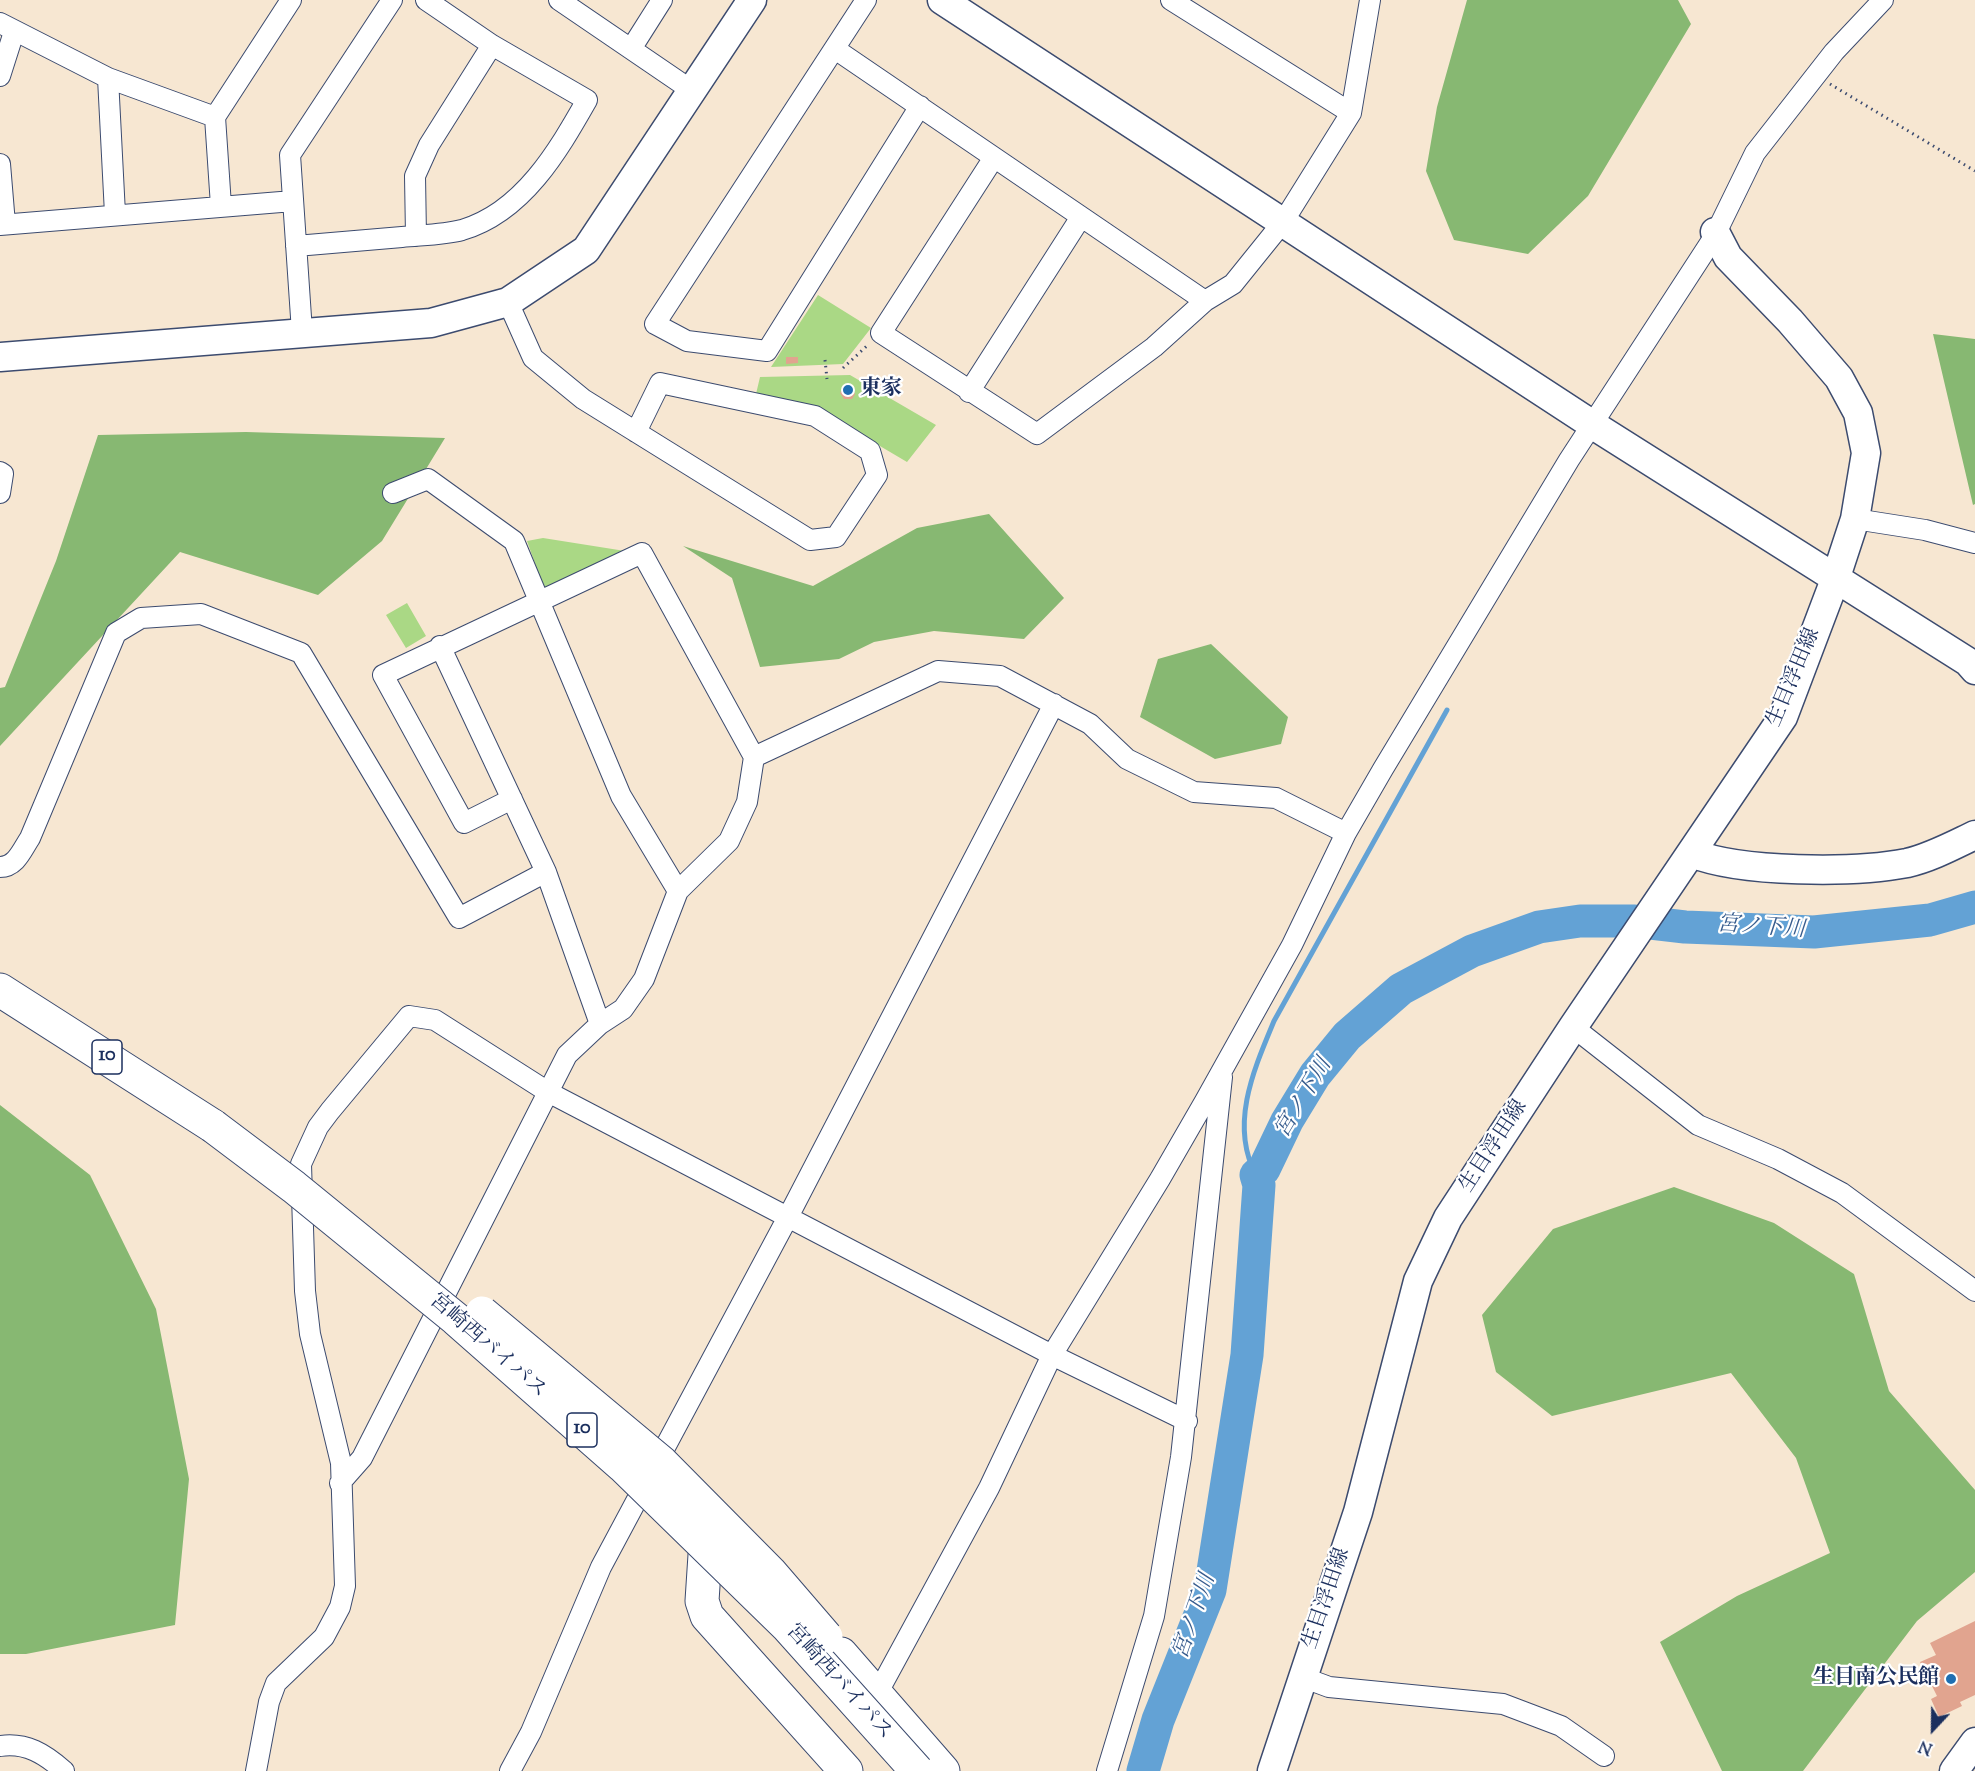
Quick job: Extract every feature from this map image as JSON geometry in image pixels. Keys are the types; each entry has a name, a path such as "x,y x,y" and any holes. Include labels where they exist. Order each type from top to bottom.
{"highway":[{"name":"宮崎西バイパス","path":"0,990 294,1187 456,1319 623,1466 788,1627 917,1771"},
{"name":"宮崎西バイパス","path":"0,1008 211,1130 527,1391 705,1555 902,1771"},
{"path":"294,1187 354,1224 487,1316 662,1463 770,1572 943,1771"},
{"path":"705,1555 702,1600 707,1616 842,1770"}],"street":[{"path":"221,206 215,117 291,0"},
{"path":"302,332 290,155 392,0"},
{"path":"296,246 461,230 488,219 520,195 560,148 587,100 492,45 426,0"},
{"path":"559,0 694,92"},
{"path":"631,49 662,0"},
{"path":"0,357 431,323 508,302 586,250 694,92 752,0"},
{"path":"866,0 734,198 655,324 687,341 767,351 920,106"},
{"path":"942,0 1593,425 1968,662 1975,670"},
{"path":"1171,0 1352,112"},
{"path":"993,159 882,333 969,392 1037,434 1154,347 1205,302 1233,284 1284,222 1352,112 1370,0"},
{"path":"877,1694 989,1488 1052,1355 1160,1179 1292,945 1346,833 1569,460 1715,232 1755,153 1859,23 1883,0"},
{"path":"0,76 7,28 108,78 215,117"},
{"path":"416,236 415,176 429,145 492,45"},
{"path":"835,49 1205,302"},
{"path":"108,78 115,214"},
{"path":"0,164 2,225 293,201"},
{"path":"969,392 1081,217"},
{"name":"生目浮田線","path":"1272,1771 1358,1512 1418,1281 1449,1218 1573,1027 1783,717 1836,577 1855,519 1866,453 1858,413 1839,378 1790,321 1728,257 1715,232"},
{"path":"508,302 533,358 583,399 636,432 810,540 836,537 877,475 870,451 815,416 660,383 636,432"},
{"path":"0,472 3,474 0,494"},
{"path":"393,494 428,479 514,540 621,796 678,891"},
{"path":"1855,519 1924,530 1975,543"},
{"path":"340,1483 362,1458 567,1055 600,1024 623,1009 644,979 678,891 729,840 747,802 754,757 642,553 440,646 383,675 464,823 512,799"},
{"path":"0,867 16,860 30,838 116,633 141,618 201,615 301,653 459,918 546,872"},
{"path":"440,646 546,872 600,1024"},
{"path":"754,757 938,671 1000,676 1090,724 1127,759 1194,792 1276,798 1346,833"},
{"path":"510,1771 531,1732 601,1568 788,1217 1054,704"},
{"path":"1692,853 1710,861 1734,864 1799,869 1854,869 1909,862 1975,835"},
{"path":"256,1771 269,1702 276,1683 324,1637 340,1607 345,1586 341,1463 310,1334 305,1291 301,1164 318,1127 409,1016 435,1020 548,1092 1052,1355 1187,1421"},
{"path":"1573,1027 1698,1125 1778,1158 1842,1193 1975,1292"},
{"path":"1107,1771 1154,1616 1187,1421 1223,1065"},
{"path":"1302,1677 1329,1687 1503,1704 1561,1726 1604,1756"},
{"path":"0,1746 13,1744 45,1753 64,1771"}],"path":[{"path":"1816,75 1975,171"},
{"path":"843,368 882,333"},
{"path":"825,360 826,379"}],"green space":[{"path":"1467,0 1678,0 1691,24 1588,196 1528,254 1454,240 1426,171 1437,107"},
{"path":"818,295 871,328 843,364 771,367"},
{"path":"1933,334 1975,339 1975,504 1973,505"},
{"path":"850,375 936,425 907,462 819,410 756,394 760,377"},
{"path":"246,432 445,438 382,541 318,595 180,552 0,746 0,688 5,687 56,561 98,435"},
{"path":"989,514 1064,598 1024,639 934,631 874,642 839,659 760,667 732,578 683,546 813,586 917,528"},
{"path":"543,538 625,551 544,589 527,541"},
{"path":"407,603 426,636 406,648 386,615"},
{"path":"1211,644 1288,717 1281,744 1215,759 1140,717 1158,659"},
{"path":"0,1105 90,1175 156,1309 189,1479 175,1625 26,1654 0,1654"},
{"path":"1674,1187 1774,1223 1854,1274 1889,1391 1975,1490 1975,1572 1917,1621 1803,1771 1722,1771 1660,1642 1737,1596 1830,1553 1796,1458 1731,1373 1552,1416 1496,1372 1482,1315 1553,1229"}],"building":[{"path":"786,357 798,357 798,363 786,364"},
{"name":"東家","path":"844,386 851,386 855,394 852,399 844,399 840,393"},
{"name":"生目南公民館","path":"1975,1621 1975,1695 1960,1702 1962,1706 1939,1717 1931,1699 1937,1696 1920,1662 1936,1655 1930,1643"}],"waterway":[{"path":"1256,1175 1248,1156 1245,1117 1252,1078 1266,1039 1447,710"},
{"name":"宮ノ下川","path":"1143,1771 1158,1720 1210,1590 1247,1355 1259,1185 1256,1175 1264,1169 1287,1121 1315,1075 1347,1036 1401,989 1472,951 1539,927 1580,921 1633,921 1685,927 1814,932 1930,920 1975,907"}],"place":[{"name":"東家","path":"848,390"},
{"name":"生目南公民館","path":"1951,1679"}]}
